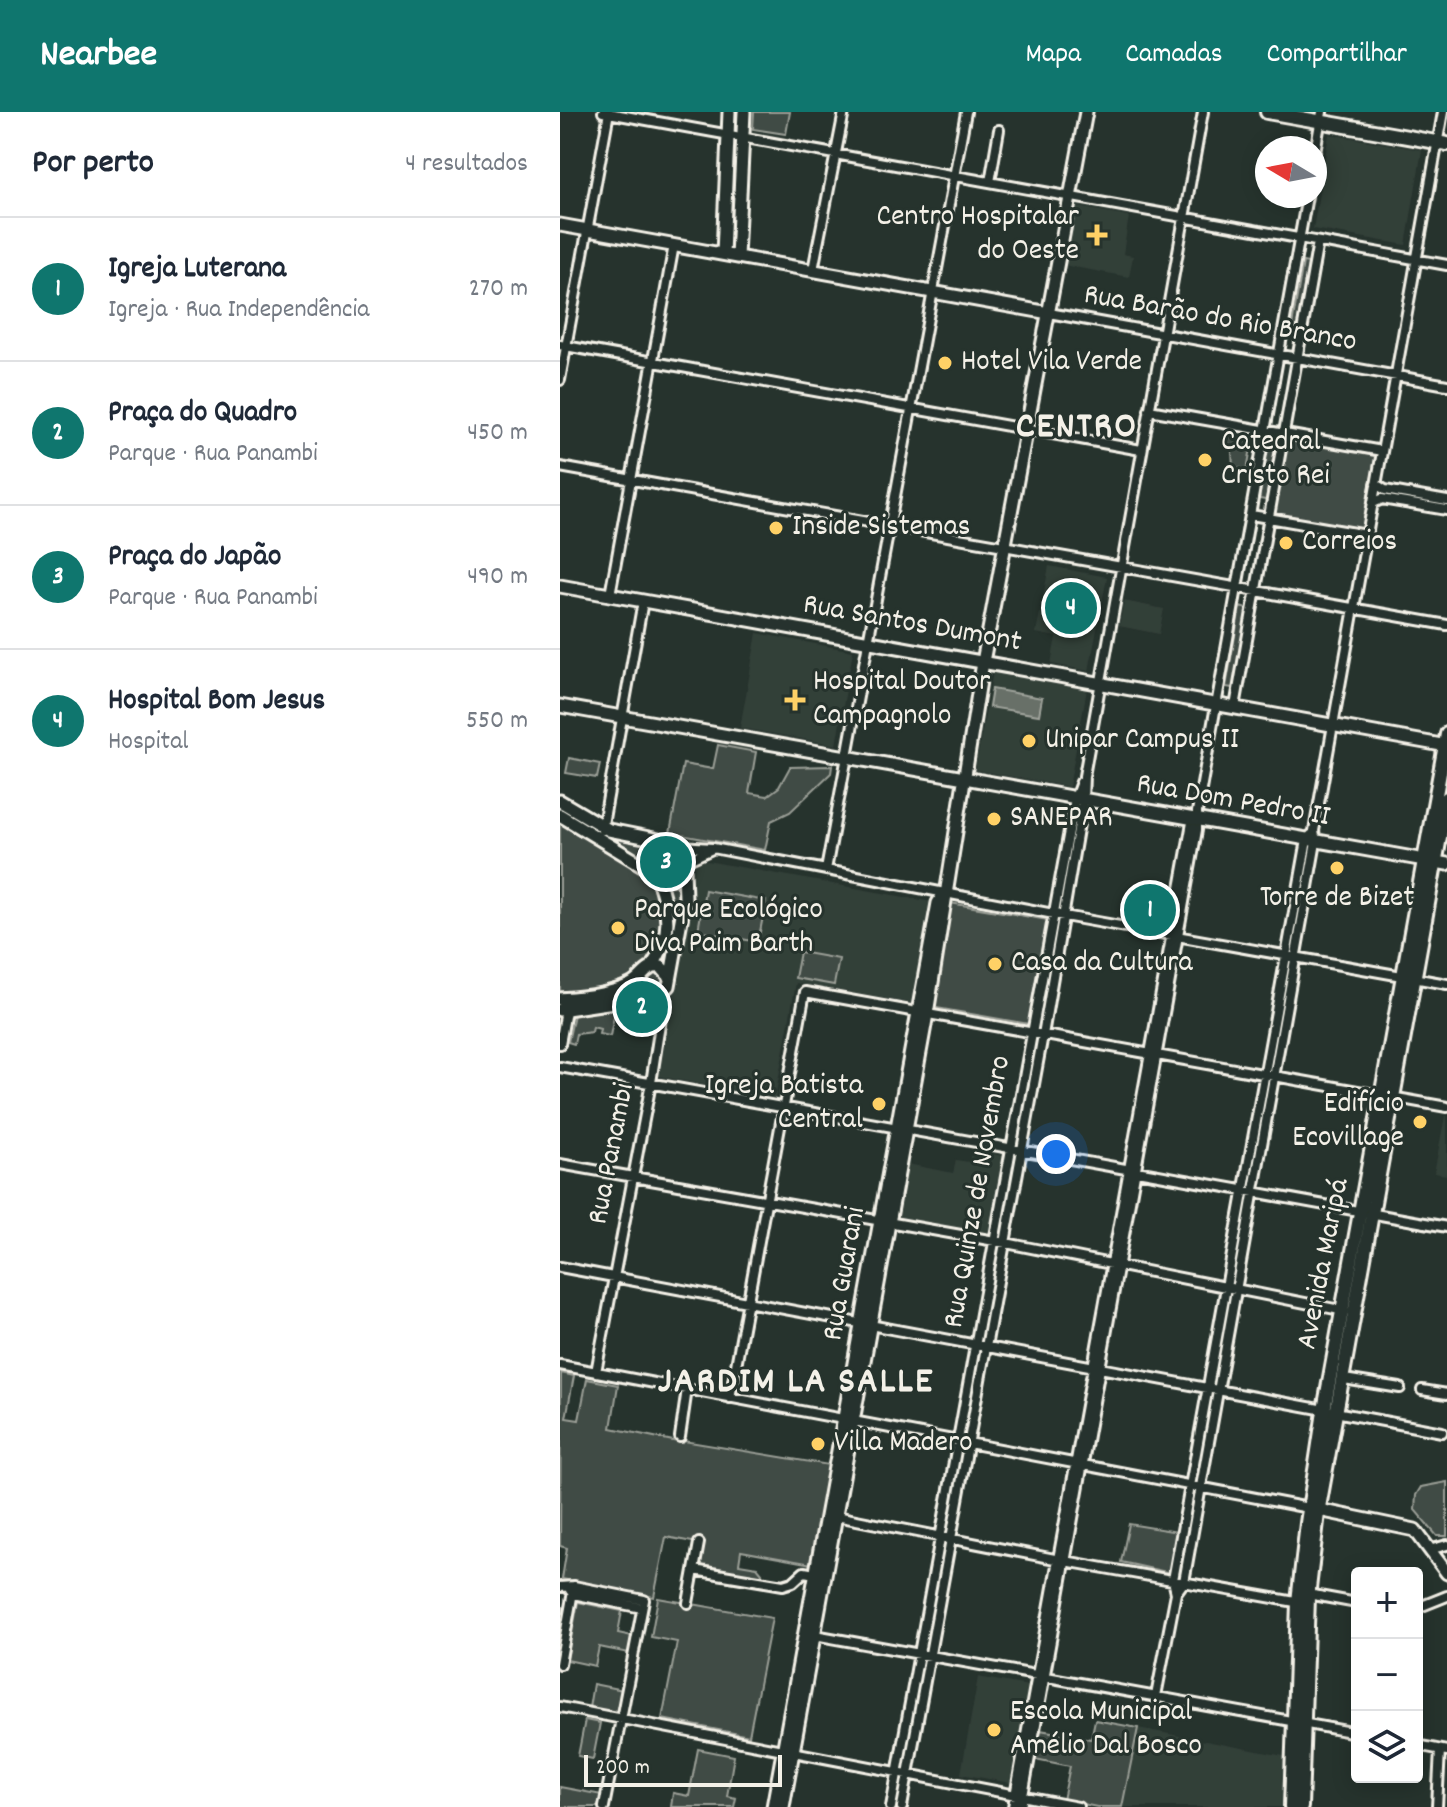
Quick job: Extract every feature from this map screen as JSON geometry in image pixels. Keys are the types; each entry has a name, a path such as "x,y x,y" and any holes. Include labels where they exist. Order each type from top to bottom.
{"main road":[{"path":"1267,112 1321,117 1442,143"},
{"name":"Avenida Maripá","path":"1435,857 1446,749"},
{"name":"Avenida Maripá","path":"1291,1807 1296,1793 1303,1602 1314,1509 1411,970 1447,798"},
{"name":"Avenida Maripá","path":"1331,1412 1344,1379 1350,1312"},
{"name":"Avenida Maripá","path":"1296,1793 1301,1807"}],"street":[{"path":"560,380 563,346 607,112 1447,265"},
{"path":"723,254 729,112"},
{"path":"737,257 744,112"},
{"path":"813,270 844,112"},
{"path":"826,870 966,112"},
{"name":"Rua Guarani","path":"783,1807 788,1751 808,1634 885,1222 938,903 944,893 1004,545 1086,112"},
{"name":"Rua Quinze de Novembro","path":"902,1807 981,1346 994,1241 1053,914 1084,776 1203,112"},
{"path":"1176,1593 1184,1582 1201,1487 1226,1286 1248,1192 1417,259 1442,143 1443,112"},
{"path":"990,182 999,130"},
{"path":"726,202 728,238 732,241 738,239"},
{"path":"1013,1807 1019,1796 1305,208"},
{"name":"Rua Barão do Rio Branco","path":"560,225 1447,385"},
{"path":"1235,707 1318,242"},
{"path":"610,595 674,245"},
{"path":"1296,262 1307,257 1314,265"},
{"path":"1283,336 1291,344 1301,339"},
{"path":"563,346 1141,450"},
{"path":"1276,373 1288,370 1294,376"},
{"path":"1149,410 1382,451"},
{"path":"1269,414 1275,421 1287,418"},
{"path":"1263,446 1273,442 1281,449"},
{"path":"560,467 1447,625"},
{"path":"1376,484 1388,495 1447,510"},
{"path":"1373,503 1388,495 1447,501"},
{"path":"1254,499 1262,506 1272,502"},
{"path":"1251,515 1367,535"},
{"path":"1249,528 1259,524 1267,531"},
{"path":"1241,569 1251,577 1259,573"},
{"name":"Rua Santos Dumont","path":"560,586 1333,725 1446,749"},
{"path":"600,839 643,601"},
{"path":"1235,605 1246,604 1253,610"},
{"path":"1221,685 1228,693 1238,689"},
{"name":"Rua Dom Pedro II","path":"560,706 1079,799 1435,857"},
{"name":"Rua Quinze de Novembro","path":"981,1346 1006,1243 1064,916 1079,799"},
{"path":"560,801 602,826 674,844 713,848 1174,935 1291,955 1411,970 1447,984"},
{"path":"560,815 654,874 674,879 685,865 713,848"},
{"path":"564,1004 665,992 669,986 685,898 683,852 674,844"},
{"path":"564,1004 615,990 641,978 652,966 663,948 668,925 666,905 649,864 653,849 674,844"},
{"path":"652,966 661,967 670,977"},
{"path":"641,978 642,986 650,994"},
{"name":"Rua Panambi","path":"596,1372 634,1177 665,992"},
{"path":"730,1398 805,992 1447,1107"},
{"path":"560,1044 564,1004"},
{"path":"560,1067 1447,1227"},
{"path":"560,1164 1006,1243 1350,1312"},
{"path":"1156,1696 1176,1593 1173,1580 1190,1485 1236,1288 1248,1192"},
{"path":"560,1267 1442,1432"},
{"path":"560,1365 1415,1530 1447,1573"},
{"path":"1344,1379 1400,1388"},
{"path":"680,1437 687,1389"},
{"path":"1422,1390 1447,1394"},
{"path":"830,1515 1184,1582 1303,1602 1351,1603"},
{"name":"Rua Guarani","path":"808,1634 815,1574 830,1515"},
{"name":"Rua Quinze de Novembro","path":"891,1807 919,1654 947,1537"},
{"path":"688,1603 699,1543"},
{"path":"1429,1550 1447,1545"},
{"path":"694,1570 783,1585 793,1582 804,1572 815,1574"},
{"path":"560,1664 569,1589 644,1600 604,1807"},
{"path":"1423,1606 1447,1596"},
{"path":"808,1634 1351,1732"},
{"path":"560,1707 1078,1807"},
{"path":"1423,1746 1443,1750 1437,1807"},
{"name":"Rua Guarani","path":"773,1807 788,1751"},
{"path":"1019,1796 1021,1807"}],"shaded area":[{"path":"754,112 790,112 786,134 753,129"},
{"path":"1329,134 1422,150 1406,245 1313,229 1317,208 1327,208"},
{"name":"Centro Hospitalar do Oeste","path":"1074,206 1129,216 1123,254 1133,256 1129,277 1063,265"},
{"path":"1303,262 1308,263 1295,338 1290,337"},
{"path":"1225,435 1252,442 1247,470 1233,467 1232,452"},
{"path":"1286,438 1376,455 1362,529 1273,513"},
{"path":"1268,446 1275,448 1266,500 1259,499"},
{"path":"1049,566 1107,577 1089,671 1051,664 1056,637 1036,633"},
{"path":"1124,601 1164,609 1159,634 1119,626"},
{"path":"1240,607 1247,609 1233,688 1226,687"},
{"name":"Hospital Doutor Campagnolo","path":"757,633 853,651 836,745 740,728"},
{"name":"Unipar Campus II","path":"993,672 1087,689 1069,787 975,770"},
{"path":"992,689 1042,698 1039,715 989,707"},
{"path":"718,745 756,752 749,793 767,796 779,787 790,767 832,766 831,773 790,812 771,821 765,850 670,833 683,764 713,769"},
{"path":"569,758 600,764 597,778 566,773"},
{"name":"Parque Ecológico Diva Paim Barth","path":"560,803 605,832 674,845 682,858 683,875 669,986 642,995 560,1003"},
{"path":"696,859 932,902 914,1004 796,983 775,1098 657,1076"},
{"path":"705,890 766,901 758,942 698,931"},
{"path":"950,903 1048,920 1029,1024 931,1007"},
{"path":"800,952 839,959 834,985 795,978"},
{"path":"652,997 657,999 655,1015 627,1010 629,1002"},
{"path":"616,1006 610,1036 599,1034 600,1029 593,1027 592,1032 576,1034 574,1044 568,1042 574,1014"},
{"path":"1447,1116 1447,1175 1434,1173"},
{"path":"972,1150 1003,1156 989,1234 893,1217 902,1163 953,1173 956,1160 969,1162"},
{"path":"561,1373 574,1376 566,1418 579,1420 587,1379 618,1385 611,1428 683,1443 829,1465 812,1564 741,1551 739,1564 757,1567 762,1573 760,1578 698,1568 703,1544 666,1537 654,1597 562,1579 567,1548 560,1546"},
{"path":"1447,1482 1447,1536 1437,1536 1415,1510 1416,1495 1421,1487"},
{"path":"1129,1524 1178,1532 1171,1573 1121,1562"},
{"path":"658,1598 772,1618 749,1736 662,1719 677,1642 651,1637"},
{"path":"578,1602 622,1611 618,1633 632,1636 629,1653 599,1647 595,1666 567,1660"},
{"name":"Escola Municipal Amélio Dal Bosco","path":"978,1677 1028,1686 1011,1783 961,1774"},
{"path":"593,1684 623,1690 618,1714 589,1708"},
{"path":"585,1720 600,1723 593,1759 578,1756"},
{"path":"1095,1720 1138,1728 1122,1807 1097,1807 1063,1800 1070,1766 1035,1759 1040,1730 1091,1739"},
{"path":"1138,1728 1289,1757 1287,1807 1122,1807"},
{"path":"698,1749 734,1756 727,1796 736,1798 734,1807 671,1807 673,1793 689,1796"},
{"path":"560,1787 602,1795 600,1807 560,1807"}],"place":[{"name":"Centro Hospitalar do Oeste","path":"1097,235"},
{"name":"Hotel Vila Verde","path":"945,363"},
{"name":"Catedral Cristo Rei","path":"1205,460"},
{"name":"Inside Sistemas","path":"776,528"},
{"name":"Correios","path":"1286,543"},
{"name":"Hospital Bom Jesus","path":"1071,608"},
{"name":"Hospital Doutor Campagnolo","path":"795,700"},
{"name":"Unipar Campus II","path":"1029,741"},
{"name":"SANEPAR","path":"994,819"},
{"name":"Praça do Japão","path":"666,862"},
{"name":"Torre de Bizet","path":"1337,868"},
{"name":"Igreja Luterana","path":"1150,910"},
{"name":"Parque Ecológico Diva Paim Barth","path":"618,928"},
{"name":"Casa da Cultura","path":"995,964"},
{"name":"Praça do Quadro","path":"642,1007"},
{"name":"Igreja Batista Central","path":"879,1104"},
{"name":"Edifício Ecovillage","path":"1420,1122"},
{"name":"Villa Madero","path":"818,1444"},
{"name":"Escola Municipal Amélio Dal Bosco","path":"994,1730"}],"district":[{"name":"CENTRO","path":"1077,428"},
{"name":"JARDIM LA SALLE","path":"796,1383"}]}
